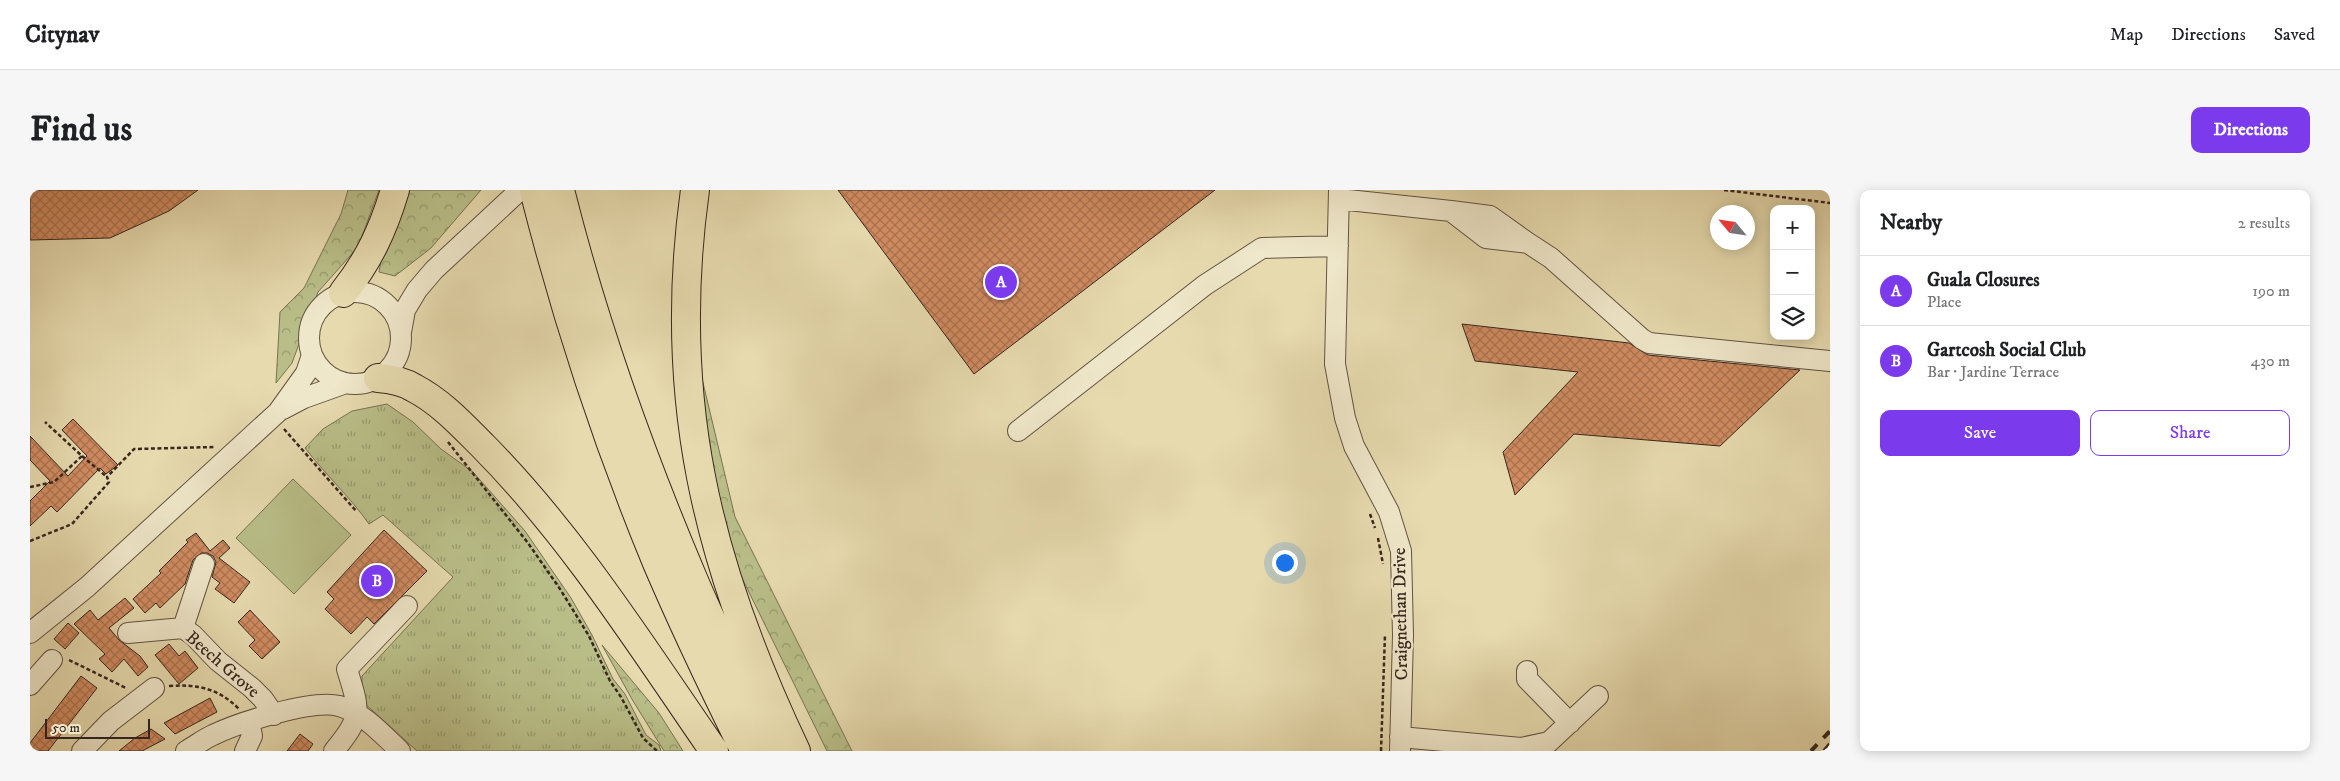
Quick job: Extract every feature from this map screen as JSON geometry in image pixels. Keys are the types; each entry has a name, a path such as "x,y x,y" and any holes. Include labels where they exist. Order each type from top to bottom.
{"highway":[{"path":"343,293 359,273 376,243 395,190"},
{"path":"534,190 561,287 602,418 657,562 745,751"},
{"path":"560,190 593,308 656,488 692,577 774,751"},
{"path":"695,190 686,267 685,354 689,401 700,481 719,557 743,629 796,751"},
{"path":"378,378 394,379 428,396 456,418 526,492 564,538 595,580 714,751"}],"street":[{"path":"276,414 304,398 346,383 368,382 378,378 389,369 401,345 401,332 409,301 434,270 520,190"},
{"path":"1339,194 1451,211 1486,238 1528,243 1551,258 1642,339 1649,343 1830,361"},
{"name":"Craignethan Drive","path":"1339,194 1335,364 1345,418 1354,446 1389,512 1401,551 1403,635 1400,744"},
{"path":"1018,431 1206,285 1262,248 1338,246"},
{"path":"346,383 329,376 316,363 312,355 309,333 317,312 333,297 343,293 353,292 372,295 397,292 408,288 434,270"},
{"path":"372,295 390,308 397,319 401,332"},
{"path":"30,633 87,588 276,414 306,373 312,355"},
{"path":"128,632 174,629 192,603 204,564"},
{"path":"334,751 351,729 358,715 354,691 347,669 407,606"},
{"name":"Beech Grove","path":"174,629 193,635 218,661 252,688 263,699 274,715"},
{"path":"30,685 52,660"},
{"path":"1527,671 1527,679 1570,723"},
{"path":"82,751 111,721 154,688"},
{"path":"1400,744 1521,748 1549,742 1598,696"},
{"path":"186,751 212,735 249,721 324,705 339,706 358,715 373,725 400,751"},
{"path":"245,751 252,736 249,721"}],"path":[{"path":"1724,190 1830,203"},
{"path":"276,414 357,512"},
{"path":"30,541 72,524 108,482 107,477 45,422"},
{"path":"447,441 528,543 560,589 589,636 610,681 626,704 643,738 658,751"},
{"path":"107,477 134,450 222,447"},
{"path":"30,487 54,482 82,456"}],"green space":[{"path":"348,190 379,190 358,247 318,292 292,363 276,383 280,312 304,288 341,214"},
{"path":"402,190 481,190 431,248 395,276 379,272"},
{"path":"699,366 735,517 852,751 827,751 741,576 695,431"},
{"path":"387,404 413,422 441,449 473,472 525,531 571,598 592,635 613,679 625,694 646,735 659,745 661,751 417,751 362,701 362,676 453,577 383,515 369,524 305,448 323,429 352,411"},
{"path":"293,479 351,535 294,594 236,538"},
{"path":"602,645 659,713 683,751 664,751 633,701"}],"building":[{"path":"30,190 198,190 169,211 110,238 30,240"},
{"path":"838,190 1215,190 974,374"},
{"path":"1462,324 1629,343 1648,355 1800,370 1720,446 1574,434 1515,495 1503,452 1578,372 1475,361"},
{"path":"73,419 118,465 106,474 100,468 57,512 51,506 30,526 30,501 50,481 30,460 30,436 68,476 87,456 62,430"},
{"path":"384,530 427,571 374,624 367,617 351,634 325,609 334,599 327,592"},
{"path":"196,533 210,551 223,540 230,548 219,558 250,582 234,603 215,589 220,583 212,577 216,562 213,556 201,553 193,560 185,584 160,608 156,603 145,613 133,599 161,573 159,571 188,542 186,540"},
{"path":"125,598 134,608 109,628 119,640 140,656 148,667 138,676 124,659 112,672 99,659 105,654 74,624 90,610 98,620"},
{"path":"250,610 280,642 262,659 249,646 255,640 238,622"},
{"path":"68,623 79,633 65,649 54,639"},
{"path":"169,644 179,656 185,651 198,668 179,684 155,655"},
{"path":"81,676 97,688 48,751 30,751 30,743"},
{"path":"210,698 217,712 175,734 164,723"},
{"path":"151,729 165,739 142,751 119,751 135,738"},
{"path":"300,734 313,744 308,751 287,751"}],"railway":[{"path":"1811,751 1830,731"},
{"path":"1824,751 1830,744"}],"place":[{"name":"Guala Closures","path":"1001,282"},
{"name":"Gartcosh Social Club","path":"377,581"}]}
